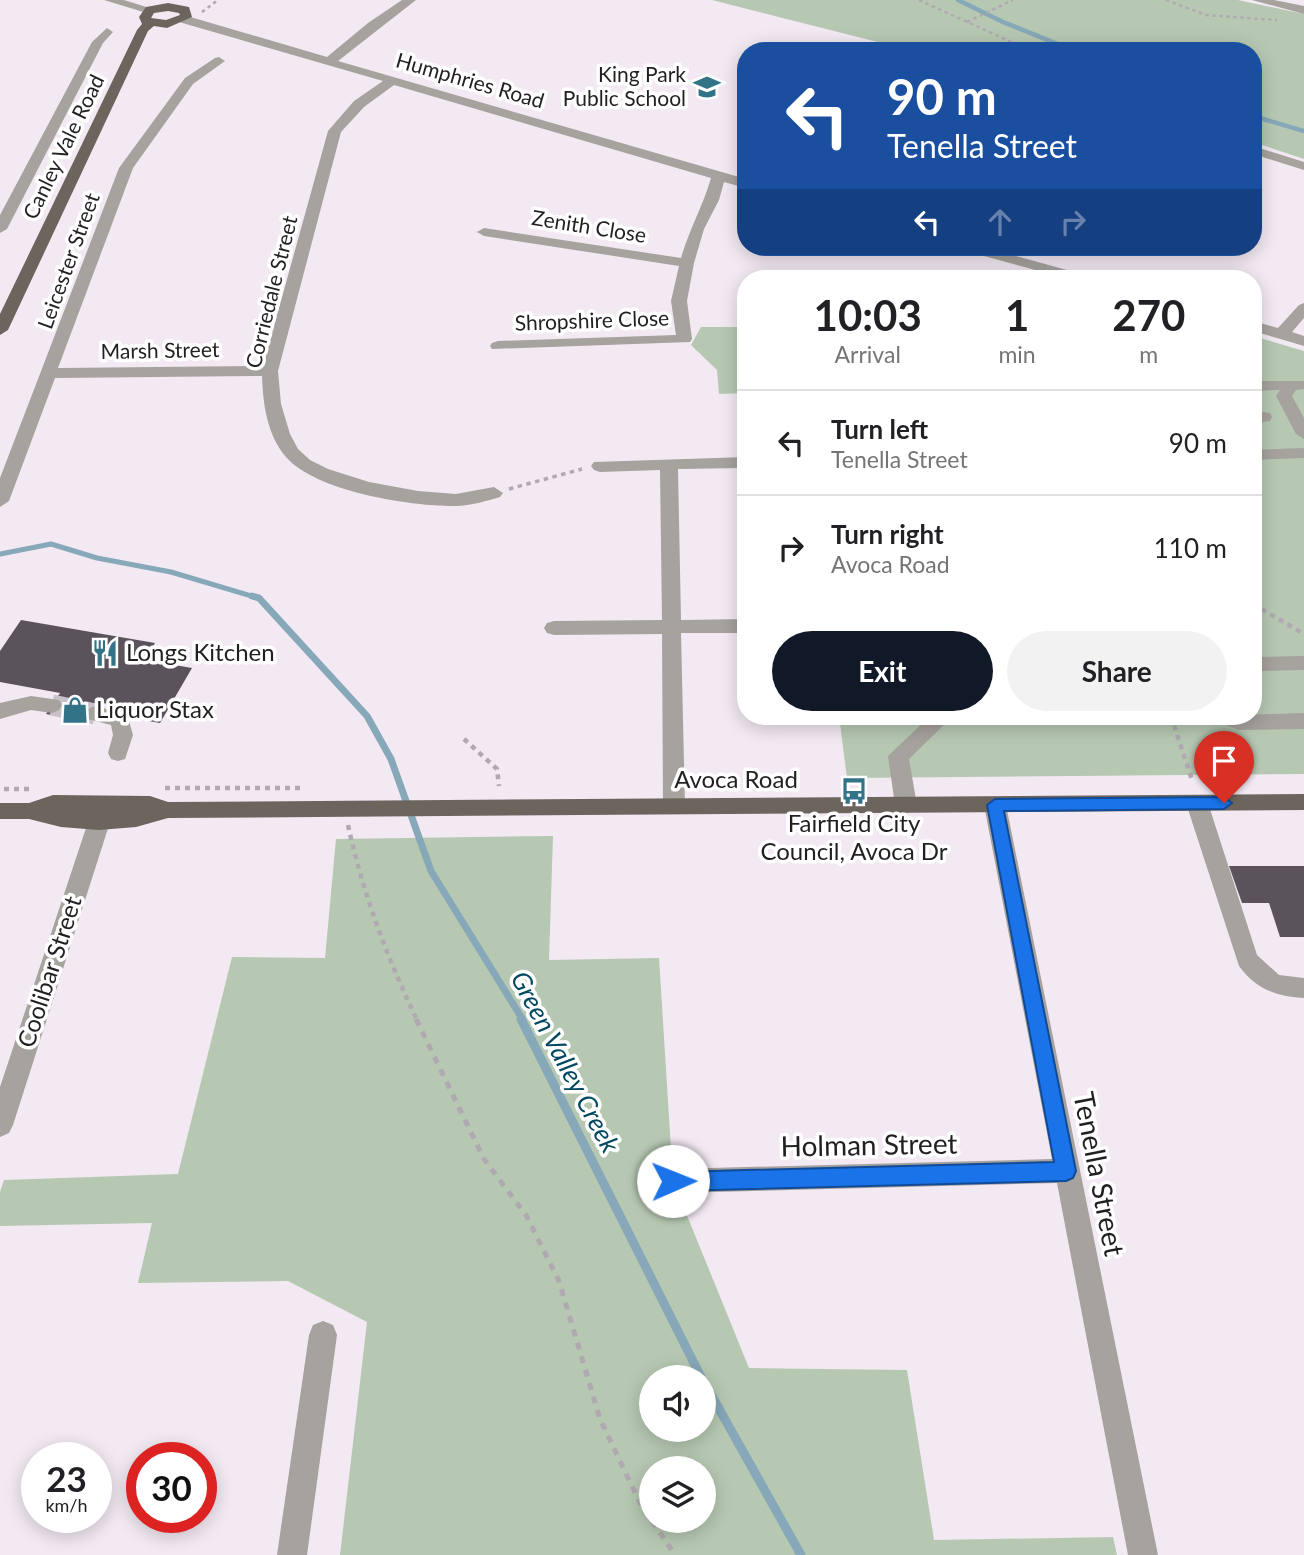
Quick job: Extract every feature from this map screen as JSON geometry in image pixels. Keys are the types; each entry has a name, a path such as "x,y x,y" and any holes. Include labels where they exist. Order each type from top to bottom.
{"main road":[{"path":"150,17 167,24 197,0"},
{"name":"Canley Vale Road","path":"0,330 5,309 150,17"},
{"name":"Avoca Road","path":"0,811 29,811 53,803 150,804 168,810 348,818 415,807 1304,802"},
{"name":"Avoca Road","path":"29,811 52,819 100,819 145,818 168,810"}],"street":[{"path":"110,0 150,17"},
{"path":"329,62 372,26 410,0"},
{"path":"1258,0 1304,10"},
{"name":"Humphries Road","path":"181,13 329,62 737,181"},
{"path":"0,229 98,42 107,32"},
{"name":"Leicester Street","path":"0,501 126,168 189,81 219,61"},
{"name":"Corriedale Street","path":"393,80 359,104 335,131 270,371 271,402 276,424 294,455 325,474 400,496 428,500 460,500 494,494"},
{"path":"1262,153 1304,166"},
{"name":"Shropshire Close","path":"498,346 684,339 679,302 687,263 697,229 712,200 719,176"},
{"name":"Zenith Close","path":"484,232 687,263"},
{"path":"1000,256 1051,270"},
{"path":"1282,334 1304,308"},
{"path":"1262,328 1304,341"},
{"name":"Marsh Street","path":"50,373 270,371"},
{"path":"1262,386 1297,386"},
{"path":"1297,386 1284,396 1304,434"},
{"path":"1262,454 1304,453"},
{"path":"600,466 737,463"},
{"path":"669,465 674,806"},
{"path":"554,628 737,626"},
{"path":"1262,664 1304,663"},
{"path":"0,711 31,703 52,705"},
{"path":"95,714 120,719 123,735 118,753"},
{"path":"1262,722 1304,722"},
{"path":"906,805 898,756 933,725"},
{"path":"1197,803 1247,959 1259,975 1275,985 1304,988"},
{"name":"Tenella Street","path":"995,805 1143,1555"},
{"name":"Coolibar Street","path":"0,1125 100,819"},
{"name":"Holman Street","path":"673,1181 1066,1171"},
{"path":"292,1555 323,1335"}],"path":[{"path":"919,0 1012,42"},
{"path":"969,21 1013,0"},
{"path":"1167,0 1178,8 1200,15 1277,20"},
{"path":"494,494 600,466"},
{"path":"1262,609 1304,634"},
{"path":"1174,725 1192,780"},
{"path":"464,738 497,769 499,786"},
{"path":"348,818 356,866 389,962 484,1159 526,1215 559,1281 600,1419 639,1501"},
{"path":"661,1533 675,1555"}],"green space":[{"path":"712,0 1238,0 1304,14 1304,159 1262,145 1262,42 878,42"},
{"path":"701,327 737,327 737,393 719,394 717,370 691,345"},
{"path":"1262,339 1304,351 1304,774 847,778 840,725 1262,725"},
{"path":"553,836 549,960 659,958 673,1181 749,1368 907,1370 934,1540 1113,1537 1117,1555 340,1555 367,1322 288,1281 138,1283 152,1223 0,1226 0,1192 4,1180 178,1174 232,957 325,958 336,839"}],"building":[{"path":"21,620 155,643 145,660 192,668 160,723 126,717 131,708 103,703 91,722 46,714 60,693 0,682 0,651"},
{"path":"1229,866 1304,866 1304,937 1280,937 1269,903 1242,903"}],"waterway":[{"path":"958,0 1053,42"},
{"path":"1262,119 1304,131"},
{"path":"0,554 51,544 97,558 171,572 258,598"},
{"path":"252,596 259,598 367,716 391,759 431,871 523,1020"},
{"name":"Green Valley Creek","path":"521,1019 695,1365"},
{"name":"Green Valley Creek","path":"716,1403 801,1555"}],"tunnel":[{"path":"52,705 95,714"}],"place":[{"name":"King Park Public School","path":"707,87"},
{"name":"Longs Kitchen","path":"105,653"},
{"name":"Liquor Stax","path":"75,710"},
{"name":"Fairfield City Council, Avoca Dr","path":"854,791"}],"route":[{"path":"673,1181 1066,1171 995,805 1224,803"}]}
